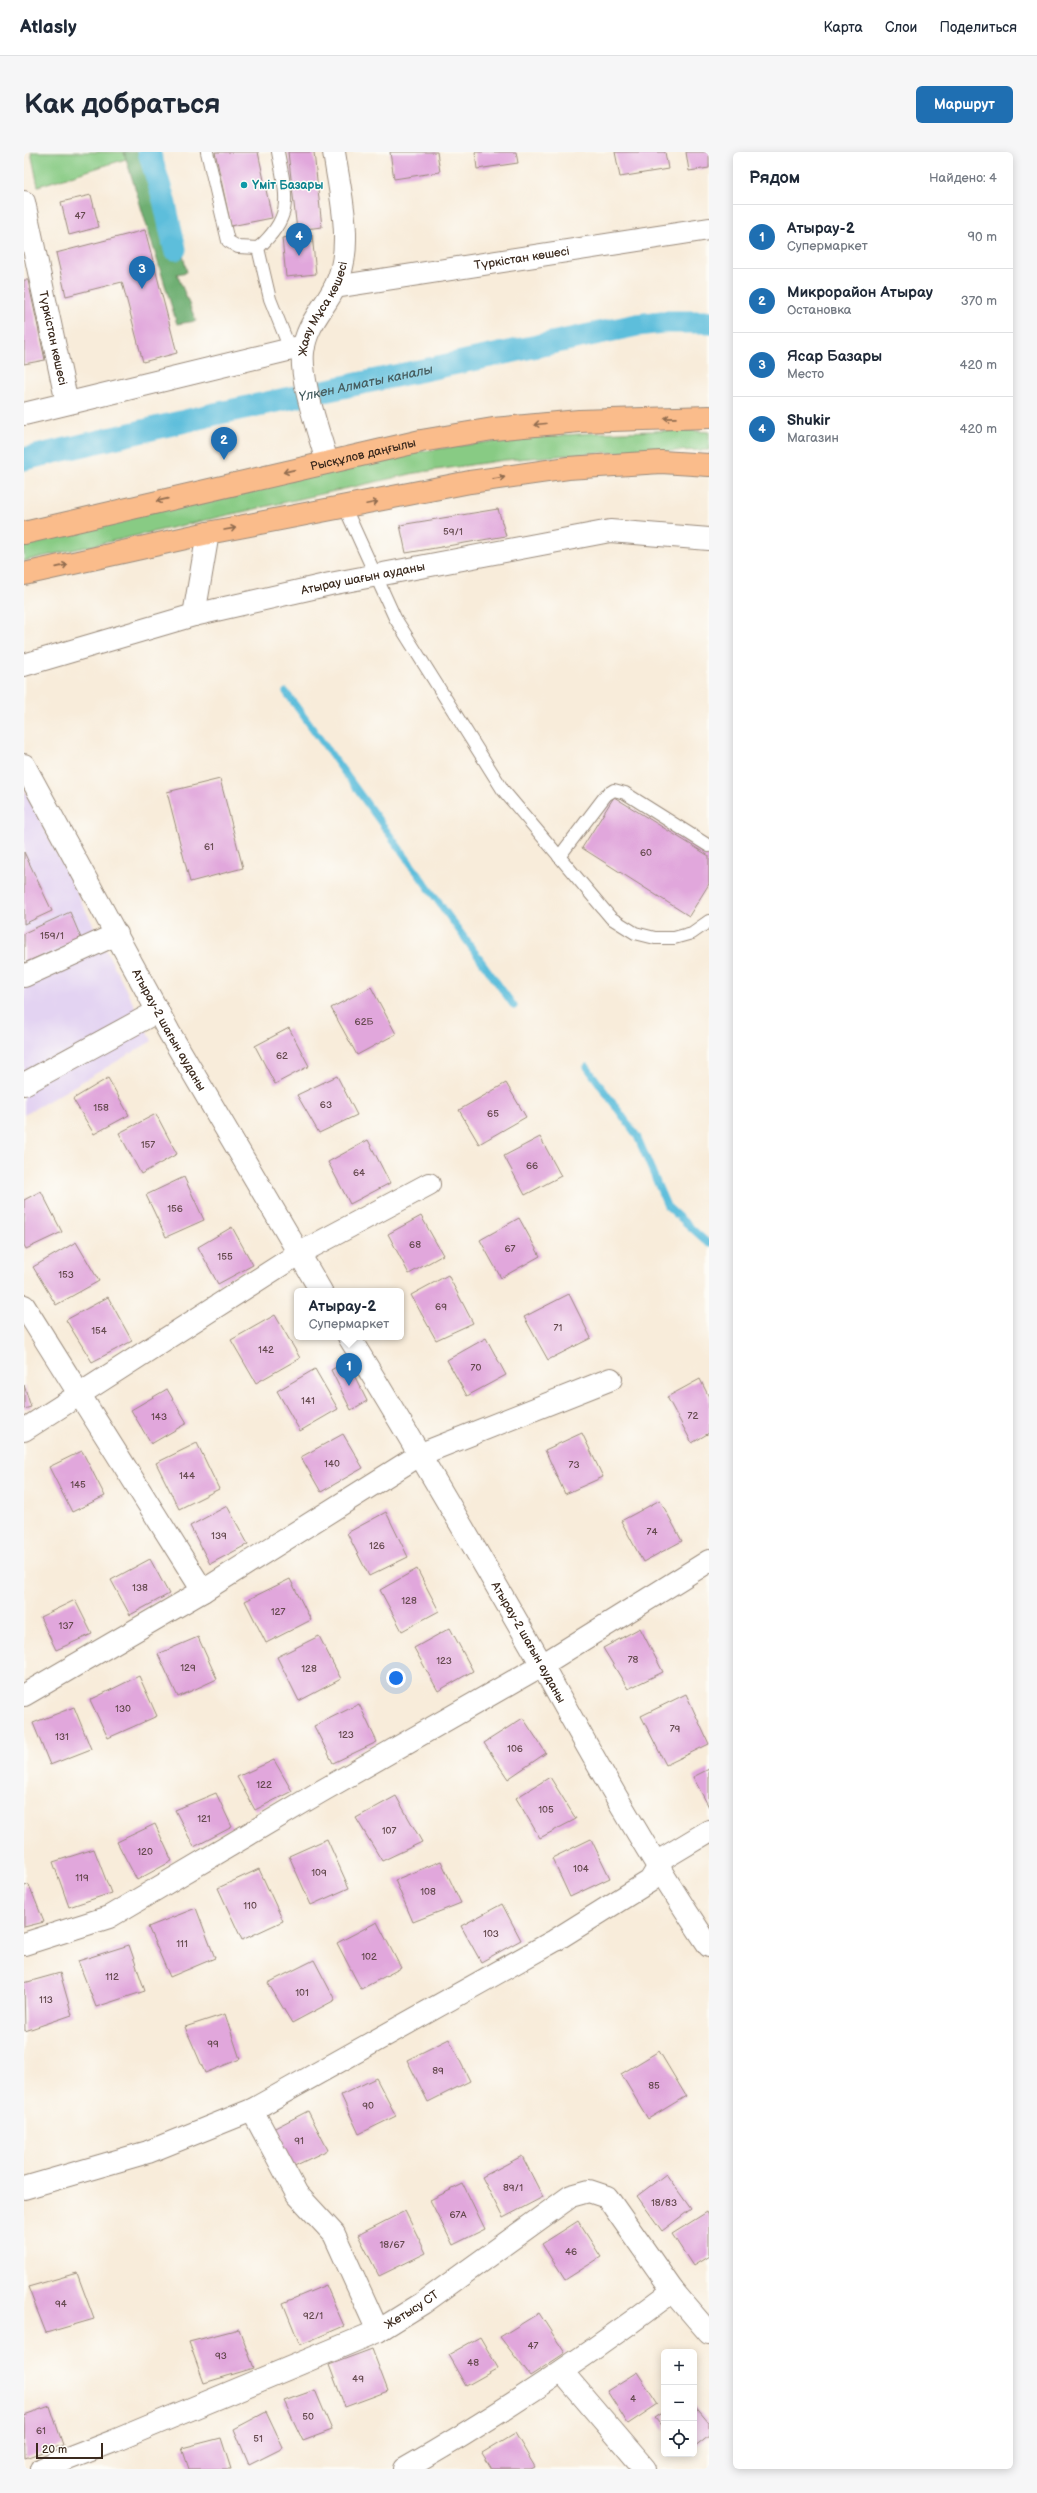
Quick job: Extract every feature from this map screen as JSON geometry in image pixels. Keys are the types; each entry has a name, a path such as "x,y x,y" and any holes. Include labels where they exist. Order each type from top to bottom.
{"main road":[{"name":"Рысқұлов даңғылы","path":"24,533 421,441 493,429 579,421 709,417"},
{"path":"24,574 208,533 345,508 470,482 568,468 661,462 709,465"}],"street":[{"name":"Жаяу Мұса көшесі","path":"327,462 297,348 311,322 335,287 344,240 343,216 334,152"},
{"name":"Түркістан көшесі","path":"24,202 67,403"},
{"name":"Түркістан көшесі","path":"335,287 709,229"},
{"path":"24,414 297,348"},
{"name":"Атырау шағын ауданы","path":"24,665 194,615 377,575 610,532 709,539"},
{"path":"194,615 208,533"},
{"name":"Атырау-2 шағын ауданы","path":"24,765 158,1011 319,1288"},
{"path":"24,976 117,934"},
{"path":"24,1084 158,1011"},
{"path":"24,1430 298,1254 429,1184"},
{"path":"24,1306 203,1591"},
{"name":"Атырау-2 шағын ауданы","path":"351,1340 421,1454 658,1869 709,1946"},
{"path":"24,1695 203,1591 421,1454 611,1379"},
{"path":"24,1944 109,1917 320,1792 542,1665 709,1561"},
{"path":"24,2188 148,2152 252,2110 554,1941 650,1881 664,1858 709,1830"},
{"path":"252,2110 297,2194 334,2234 378,2331"},
{"name":"Жетысу СТ","path":"42,2469 114,2441 378,2331 423,2303 572,2196 589,2191 607,2197 673,2291 709,2333"},
{"path":"405,2469 479,2427 563,2373 673,2291"},
{"path":"563,2373 645,2469"}],"lane":[{"path":"207,152 228,242 238,248 258,248 272,236 284,219 286,195 278,152"},
{"path":"258,248 270,298 297,348"},
{"path":"345,508 377,575 394,618 503,790 611,918 635,933 655,938 674,938 692,933 709,921"},
{"path":"560,857 606,795 614,790 625,793 709,846"}],"shaded area":[{"path":"24,789 152,1041 24,1115"}],"green space":[{"path":"31,152 124,152 126,159 38,186"},
{"path":"124,152 158,152 187,272 177,274 196,321 177,324"},
{"path":"685,430 709,432 709,450 595,453 505,460 415,473 24,561 24,541 409,453 501,440 593,433"}],"building":[{"name":"Үміт Базары","path":"215,152 258,152 272,218 231,226"},
{"path":"288,152 314,152 322,227 297,230"},
{"path":"390,152 437,152 440,172 394,179"},
{"path":"475,152 516,152 518,163 477,169"},
{"path":"615,152 665,152 668,169 620,177"},
{"path":"686,152 709,152 709,168 689,171"},
{"path":"91,195 99,227 69,235 61,202"},
{"path":"145,230 177,353 143,362 122,282 66,296 56,253"},
{"path":"312,234 316,274 286,277 282,238"},
{"path":"24,280 28,280 45,360 24,364"},
{"path":"498,509 506,536 406,553 400,525"},
{"path":"220,779 243,868 190,882 167,792"},
{"path":"614,797 709,856 709,884 689,916 582,848"},
{"path":"24,852 52,911 24,924"},
{"path":"70,912 81,938 24,963 24,933"},
{"path":"371,987 396,1034 357,1055 331,1008"},
{"path":"289,1028 309,1066 275,1084 255,1046"},
{"path":"337,1076 357,1115 319,1133 297,1095"},
{"path":"108,1078 129,1115 94,1134 73,1099"},
{"path":"506,1083 526,1117 479,1144 459,1110"},
{"path":"156,1114 177,1154 141,1174 119,1133"},
{"path":"540,1137 561,1176 525,1195 504,1156"},
{"path":"368,1140 390,1183 350,1204 328,1162"},
{"path":"184,1177 204,1220 166,1237 146,1195"},
{"path":"41,1191 62,1232 26,1249 24,1245 24,1200"},
{"path":"421,1216 443,1255 409,1274 388,1234"},
{"path":"519,1218 540,1256 501,1278 480,1240"},
{"path":"232,1227 253,1265 218,1284 198,1247"},
{"path":"76,1242 99,1281 56,1305 33,1267"},
{"path":"448,1275 473,1323 436,1340 411,1295"},
{"path":"569,1294 591,1338 548,1360 524,1317"},
{"path":"108,1297 132,1341 92,1362 66,1320"},
{"path":"275,1315 300,1358 256,1383 231,1340"},
{"path":"486,1338 506,1375 467,1396 447,1360"},
{"path":"347,1361 367,1401 351,1410 331,1370"},
{"path":"315,1369 338,1409 300,1431 277,1391"},
{"path":"700,1379 709,1397 709,1433 692,1443 667,1397"},
{"path":"24,1385 31,1407 24,1409"},
{"path":"167,1389 187,1423 151,1444 131,1410"},
{"path":"582,1433 603,1477 565,1494 545,1450"},
{"path":"343,1434 363,1468 321,1492 301,1457"},
{"path":"197,1443 219,1489 179,1509 156,1463"},
{"path":"82,1451 105,1496 72,1512 49,1467"},
{"path":"660,1500 682,1541 643,1562 621,1521"},
{"path":"227,1506 248,1544 210,1564 190,1526"},
{"path":"386,1512 408,1557 369,1576 347,1533"},
{"path":"150,1559 169,1594 130,1615 111,1580"},
{"path":"417,1569 439,1611 402,1631 380,1590"},
{"path":"290,1579 311,1620 266,1643 245,1601"},
{"path":"75,1600 92,1634 56,1650 40,1617"},
{"path":"450,1628 473,1671 438,1691 414,1648"},
{"path":"640,1628 663,1672 628,1689 603,1648"},
{"path":"319,1636 341,1679 299,1701 277,1657"},
{"path":"198,1637 217,1679 178,1697 158,1654"},
{"path":"139,1676 157,1716 108,1738 90,1700"},
{"path":"686,1694 709,1744 666,1765 641,1716"},
{"path":"359,1704 377,1742 333,1763 314,1726"},
{"path":"74,1707 91,1749 50,1765 33,1723"},
{"path":"523,1718 546,1753 508,1779 484,1743"},
{"path":"274,1760 292,1791 255,1810 237,1777"},
{"path":"709,1769 709,1807 693,1777"},
{"path":"550,1777 576,1819 540,1838 516,1798"},
{"path":"216,1793 232,1827 194,1847 175,1810"},
{"path":"396,1796 422,1842 382,1861 356,1818"},
{"path":"155,1824 172,1861 137,1880 117,1842"},
{"path":"327,1839 349,1888 311,1905 289,1856"},
{"path":"591,1839 610,1878 570,1897 552,1858"},
{"path":"94,1849 111,1893 69,1907 53,1862"},
{"path":"441,1861 461,1903 413,1922 395,1880"},
{"path":"259,1869 283,1921 242,1940 218,1888"},
{"path":"29,1885 44,1922 24,1927 24,1886"},
{"path":"502,1904 521,1940 481,1962 461,1926"},
{"path":"196,1908 215,1958 170,1977 148,1927"},
{"path":"377,1922 401,1968 361,1989 337,1943"},
{"path":"129,1945 145,1991 96,2007 78,1961"},
{"path":"314,1960 335,2000 292,2023 268,1983"},
{"path":"60,1973 72,2015 25,2031 24,1983"},
{"path":"225,2014 240,2059 205,2073 185,2027"},
{"path":"449,2039 470,2081 428,2102 407,2060"},
{"path":"659,2051 686,2096 648,2119 621,2074"},
{"path":"376,2078 396,2116 359,2134 341,2095"},
{"path":"308,2111 328,2150 290,2168 271,2130"},
{"path":"522,2156 543,2197 503,2218 482,2177"},
{"path":"666,2174 691,2209 662,2231 637,2196"},
{"path":"463,2184 485,2229 453,2245 430,2200"},
{"path":"405,2211 426,2253 379,2276 358,2235"},
{"path":"707,2212 709,2216 709,2256 693,2266 672,2234"},
{"path":"578,2221 601,2257 565,2280 542,2244"},
{"path":"77,2273 94,2319 46,2333 28,2287"},
{"path":"326,2285 344,2326 300,2345 283,2303"},
{"path":"539,2313 565,2353 530,2376 500,2337"},
{"path":"239,2329 254,2368 204,2383 189,2342"},
{"path":"480,2337 498,2368 466,2386 448,2355"},
{"path":"372,2349 388,2391 345,2407 329,2365"},
{"path":"637,2372 658,2404 628,2424 607,2391"},
{"path":"315,2390 332,2430 303,2441 284,2401"},
{"path":"50,2406 63,2445 25,2458 24,2415"},
{"path":"697,2409 709,2423 709,2436 697,2446"},
{"path":"266,2412 283,2448 249,2465 234,2429"},
{"path":"661,2414 661,2425 655,2418"},
{"path":"515,2433 535,2467 531,2469 492,2469 482,2453"},
{"path":"221,2438 231,2469 189,2469 182,2448"}],"waterway":[{"path":"149,152 164,200 175,249"},
{"name":"Үлкен Алматы каналы","path":"24,459 215,414 637,325 662,322 709,322"},
{"path":"286,692 514,1006"},
{"path":"587,1067 637,1136 667,1206 709,1244"}],"place":[{"name":"Үміт Базары","path":"244,185"},
{"name":"Shukir","path":"299,256"},
{"name":"Ясар Базары","path":"142,289"},
{"name":"Микрорайон Атырау","path":"224,460"},
{"name":"Атырау-2","path":"349,1386"}]}
